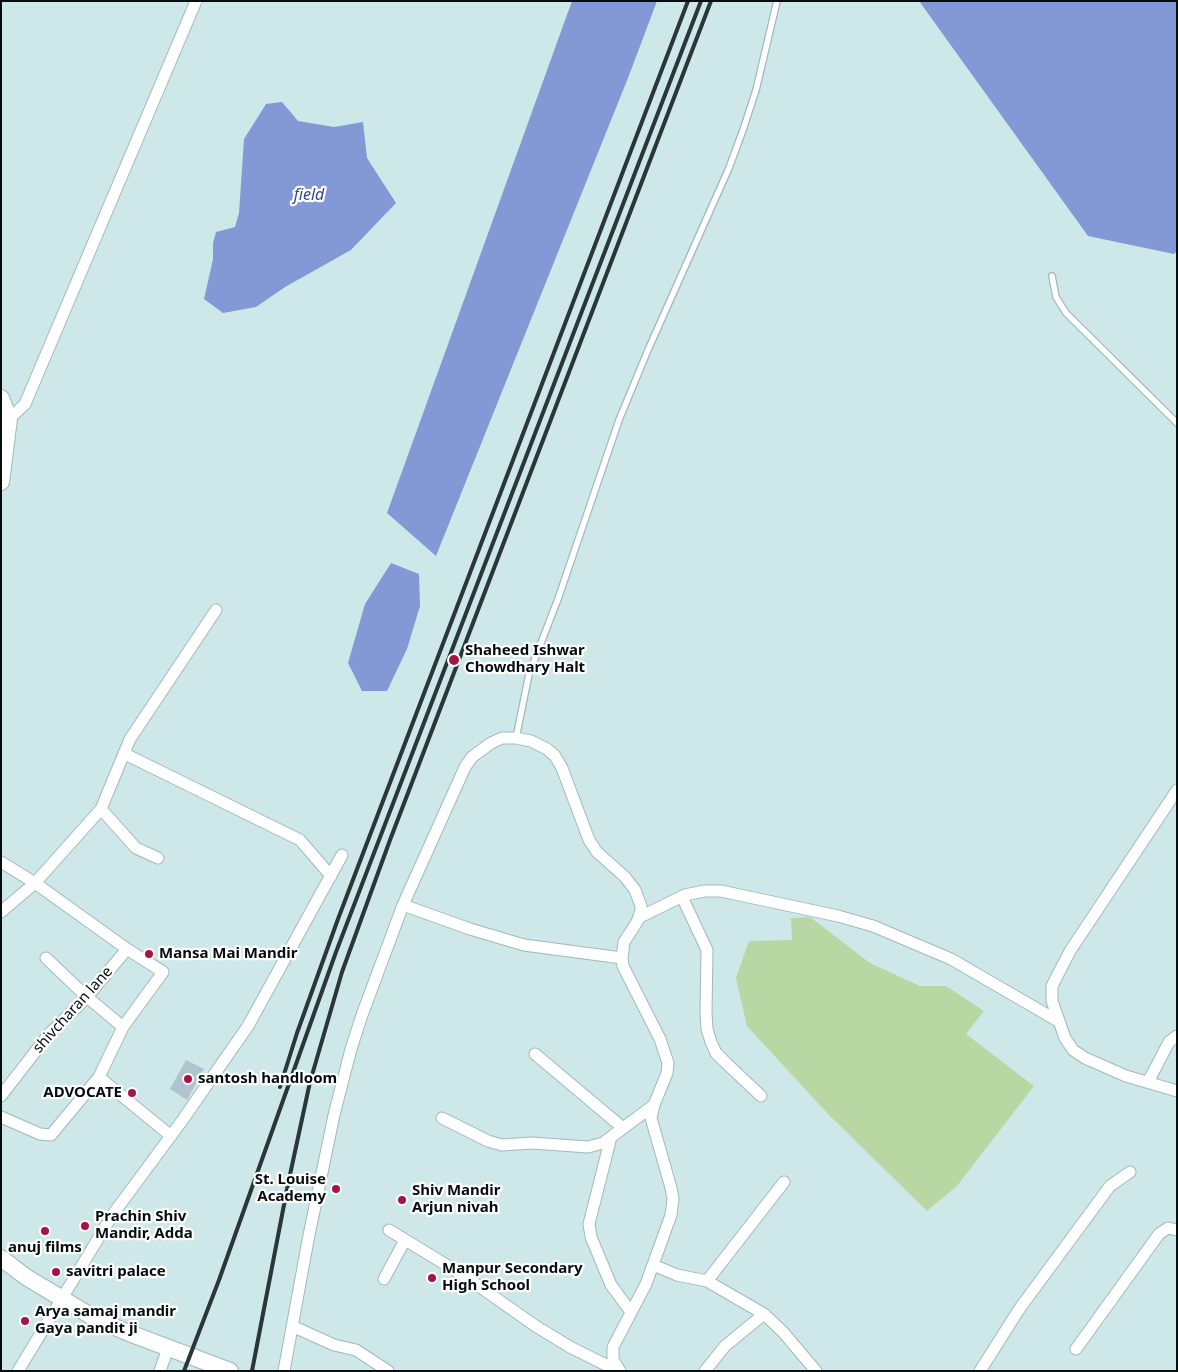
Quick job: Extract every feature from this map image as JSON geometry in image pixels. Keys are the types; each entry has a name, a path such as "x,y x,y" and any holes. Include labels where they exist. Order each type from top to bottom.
{"main road":[{"path":"1,398 9,420 1,482"},
{"path":"1,1258 26,1277 96,1319 230,1371"}],"street":[{"path":"9,420 25,404 196,1"},
{"path":"1,912 35,883 101,809 130,739 216,610"},
{"path":"284,1371 326,1153 351,1049 362,1014 403,905 465,767 472,757 502,738 531,741 547,749 555,756 562,768 589,840 597,852 625,877 635,890 641,906 640,917 624,942 622,958 628,976 660,1038 667,1058 666,1073 652,1113 652,1124 671,1188 672,1199 669,1224 646,1284 613,1347 613,1360 619,1371"},
{"path":"125,754 300,840 331,876"},
{"path":"1174,797 1070,951 1052,986 1052,1001 1065,1038 1073,1050 1085,1058 1126,1076 1177,1091"},
{"path":"101,809 136,848 158,858"},
{"path":"18,1371 113,1214 171,1136 248,1026 342,855"},
{"path":"1,862 35,883 127,949 163,972 123,1028 99,1077 50,1136 40,1134 1,1117"},
{"path":"640,917 694,892 721,891 838,916 873,926 951,959 1058,1021"},
{"path":"682,896 707,950 706,1013 707,1029 711,1042 716,1053 761,1096"},
{"path":"403,905 470,929 524,945 622,958"},
{"name":"shivcharan lane","path":"1,1096 49,1034 87,997 127,949"},
{"path":"46,958 123,1028"},
{"path":"1148,1082 1169,1042 1177,1036"},
{"path":"535,1054 622,1128"},
{"path":"99,1077 171,1136"},
{"path":"442,1118 488,1141 502,1145 532,1143 588,1147 596,1146 654,1105"},
{"path":"610,1137 588,1224 610,1285 631,1312"},
{"path":"980,1371 1020,1308 1110,1186 1130,1172"},
{"path":"707,1281 784,1182"},
{"path":"1076,1349 1159,1234 1168,1228 1177,1230"},
{"path":"389,1230 466,1277 570,1348 619,1371"},
{"path":"384,1279 405,1240"},
{"path":"653,1265 677,1275 707,1281 764,1314 783,1332 816,1371"},
{"path":"705,1371 725,1346 764,1314"},
{"path":"292,1326 334,1345 356,1350 388,1371"},
{"path":"160,1371 168,1348"}],"lane":[{"path":"516,738 529,674 558,600 619,420 729,168 743,130 756,90 777,1"},
{"path":"1052,276 1056,297 1066,313 1177,423"}],"green space":[{"path":"810,917 870,963 920,986 946,986 984,1011 966,1034 1034,1086 957,1186 927,1211 828,1114 747,1026 736,978 749,941 792,940 791,918"}],"water":[{"path":"572,1 657,1 628,78 436,556 387,513"},
{"path":"919,1 1177,1 1177,251 1174,254 1088,236"},
{"name":"field","path":"282,102 298,121 334,127 363,122 367,158 396,203 351,250 285,287 256,307 223,313 204,299 213,259 213,243 216,232 235,227 239,213 244,139 266,104"},
{"path":"391,563 419,574 420,606 407,649 387,691 362,691 348,663 365,604"}],"building":[{"name":"santosh handloom","path":"186,1060 204,1069 187,1100 170,1089"}],"railway":[{"path":"280,1087 297,1033 338,919 688,1"},
{"path":"184,1371 219,1280 336,952 701,1"},
{"path":"252,1371 310,1082 342,972 390,840 711,1"}],"place":[{"name":"Shaheed Ishwar Chowdhary Halt","path":"454,660"},
{"name":"Mansa Mai Mandir","path":"149,954"},
{"name":"santosh handloom","path":"188,1079"},
{"name":"ADVOCATE","path":"132,1093"},
{"name":"St. Louise Academy","path":"336,1189"},
{"name":"Shiv Mandir Arjun nivah","path":"402,1200"},
{"name":"Prachin Shiv Mandir, Adda","path":"85,1226"},
{"name":"anuj films","path":"45,1231"},
{"name":"savitri palace","path":"56,1272"},
{"name":"Manpur Secondary High School","path":"432,1278"},
{"name":"Arya samaj mandir Gaya pandit ji","path":"25,1321"}]}
